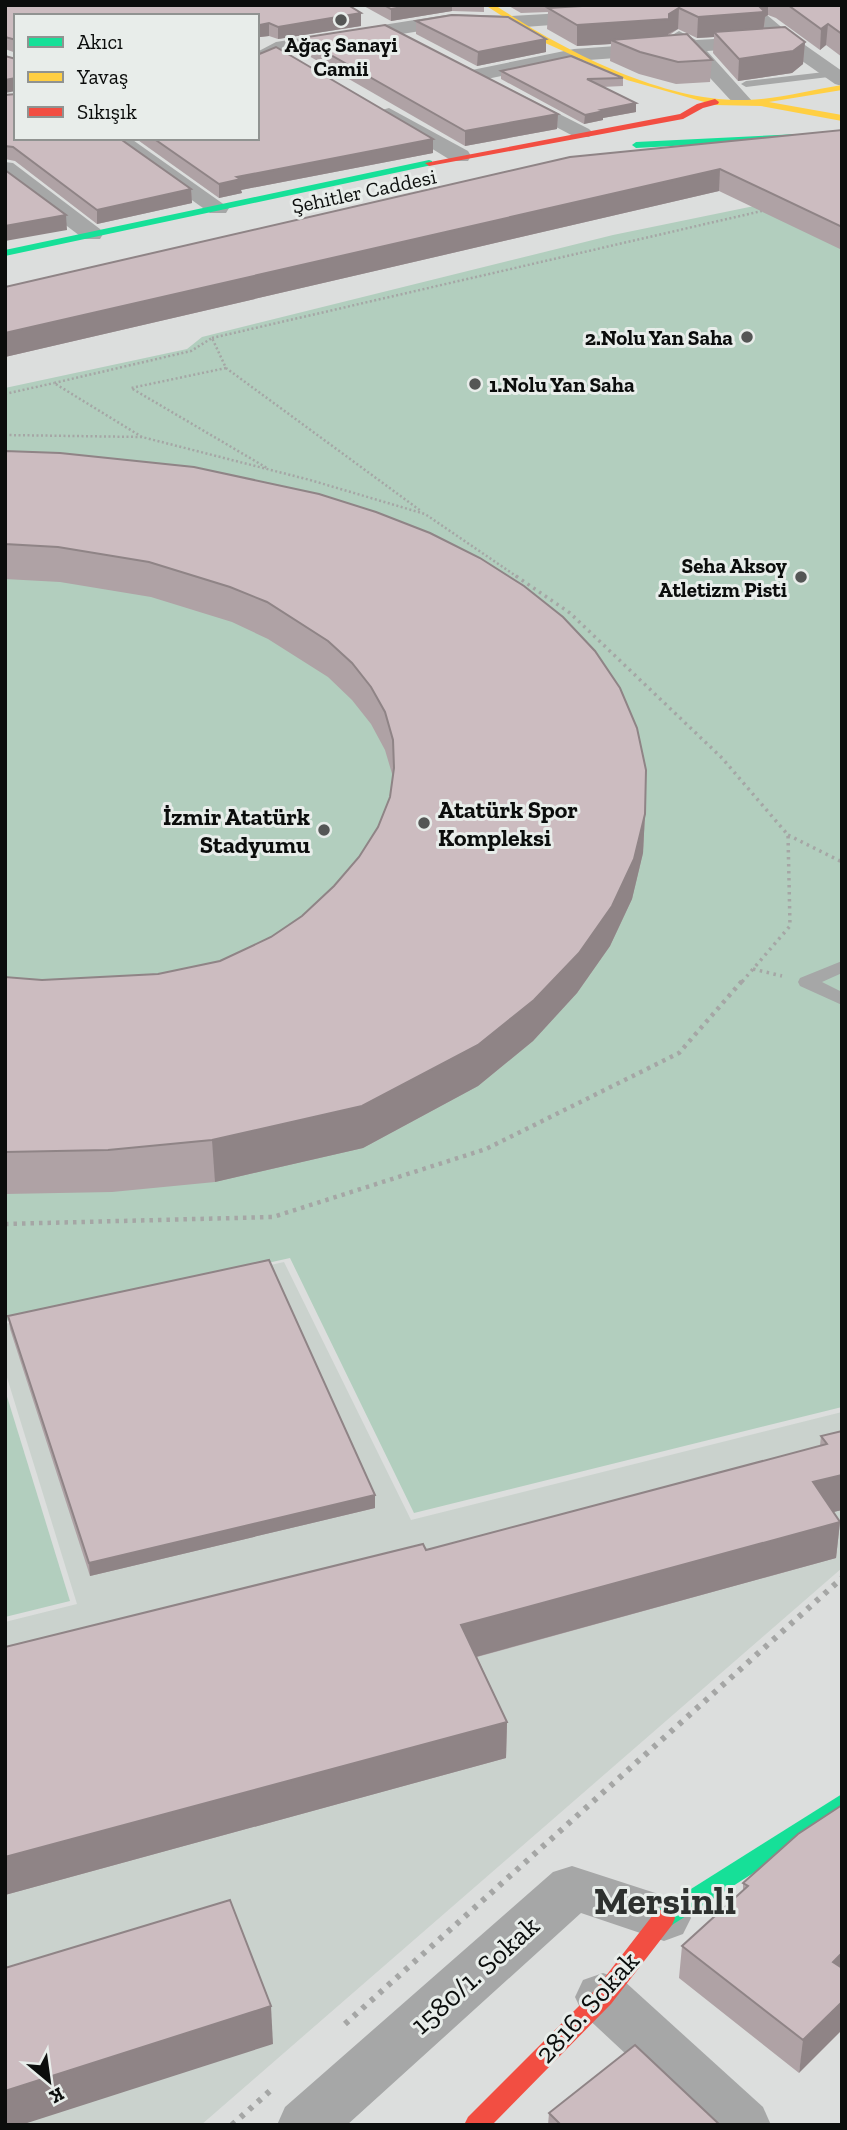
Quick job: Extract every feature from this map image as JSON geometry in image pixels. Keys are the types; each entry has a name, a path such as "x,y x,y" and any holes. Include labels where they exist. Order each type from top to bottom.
{"main road":[{"path":"465,5 486,13 683,116 680,122 695,133 727,141"},
{"path":"511,22 566,57 645,86 741,97 839,80"},
{"name":"Şehitler Caddesi","path":"5,253 460,156 683,116 697,107 741,97 842,118"},
{"path":"792,109 803,116 807,124 804,131 793,137"},
{"path":"621,146 818,137"},
{"name":"Şehitler Caddesi","path":"5,268 443,174 566,154"},
{"name":"2816. Sokak","path":"476,2125 603,1997 664,1917 839,1810"}],"street":[{"path":"725,11 751,8 785,40 839,80"},
{"path":"267,46 387,31 486,13 511,22 621,16"},
{"path":"364,18 411,44"},
{"path":"667,28 692,47 741,97"},
{"path":"582,133 466,72 566,57 785,40"},
{"path":"267,46 299,62"},
{"path":"368,102 460,156"},
{"path":"119,140 218,208"},
{"path":"5,168 92,234"},
{"name":"1580/1. Sokak","path":"290,2106 572,1888 664,1917"},
{"path":"603,1997 743,2125"}],"lane":[{"path":"842,966 807,982 842,999"}],"path":[{"path":"5,394 191,351 212,338 775,208"},
{"path":"212,338 226,368 425,514 570,613 722,758 788,835 842,862"},
{"path":"226,368 131,388 272,471"},
{"path":"54,383 142,437"},
{"path":"5,435 142,437 425,514"},
{"path":"5,1224 274,1217 498,1143 680,1053 790,926 788,835"},
{"path":"335,2032 842,1578"},
{"path":"232,2125 290,2106"}],"shaded area":[{"path":"284,1262 411,1520 842,1412 842,1568 201,2125 5,2125 5,1622 77,1604 5,1371 5,1324"}],"green space":[{"name":"Atatürk Spor Kompleksi","path":"842,188 842,1407 414,1513 290,1258 5,1321 5,388 187,349 202,337 613,235"},
{"path":"5,1390 70,1601 5,1617"}],"building":[{"path":"5,5 348,5 361,13 278,27 269,23 259,26 259,14 14,14 14,39 5,37"},
{"path":"384,5 414,5 391,9"},
{"path":"599,5 758,5 765,12 698,17 679,8 669,14 669,19 577,25 548,8"},
{"path":"788,5 842,5 842,34 828,24 821,29"},
{"path":"452,15 508,17 546,39 478,52 416,21"},
{"path":"385,25 558,114 465,131 301,38"},
{"path":"785,27 805,42 793,51 739,59 714,32"},
{"path":"687,34 712,60 678,62 640,52 611,40"},
{"path":"276,47 433,139 237,177 241,179 219,184 156,140 259,140 259,54"},
{"path":"5,56 14,58 14,78 5,80"},
{"path":"571,56 623,78 587,79 636,103 585,115 501,71"},
{"path":"14,94 14,140 122,140 191,189 97,210 13,147 5,146 5,95"},
{"path":"842,130 842,227 720,169 5,333 5,287 570,157"},
{"path":"5,170 66,215 5,226"},
{"path":"5,451 60,453 194,467 319,494 430,533 480,558 524,586 563,617 595,651 620,688 637,728 646,770 645,814 634,859 612,906 579,953 534,1000 478,1045 362,1106 212,1140 108,1150 5,1152 5,977 42,980 158,974 220,961 271,937 302,916 334,886 359,857 378,827 390,797 394,768 393,740 385,712 371,687 352,663 328,641 267,602 230,587 149,562 58,547 5,544"},
{"path":"269,1260 375,1495 89,1563 8,1316"},
{"path":"842,1431 842,1475 813,1482 840,1522 461,1625 507,1722 5,1857 5,1647 423,1544 426,1550 827,1444 821,1436"},
{"path":"842,1805 842,1953 833,1962 842,1968 842,2002 803,2040 682,1946 748,1886 743,1883 798,1834"},
{"path":"230,1900 271,2006 5,2091 5,1968"},
{"path":"635,2045 720,2125 561,2125 549,2113"}],"traffic: fast":[{"path":"636,145 799,137"},
{"path":"5,253 429,163"},
{"path":"664,1918 833,1811 842,1802"}],"traffic: slow":[{"path":"489,5 544,39 601,67 661,88 724,102"},
{"path":"753,102 842,87"},
{"path":"715,102 761,103 842,118"}],"traffic: jam":[{"path":"429,163 683,116 700,106 715,102"},
{"path":"476,2125 603,1997 664,1918"}],"place":[{"name":"Ağaç Sanayi Camii","path":"341,20"},
{"name":"2.Nolu Yan Saha","path":"747,337"},
{"name":"1.Nolu Yan Saha","path":"475,384"},
{"name":"Seha Aksoy Atletizm Pisti","path":"801,577"},
{"name":"Atatürk Spor Kompleksi","path":"424,823"},
{"name":"İzmir Atatürk Stadyumu","path":"324,830"}],"district":[{"name":"Mersinli","path":"665,1901"}]}
